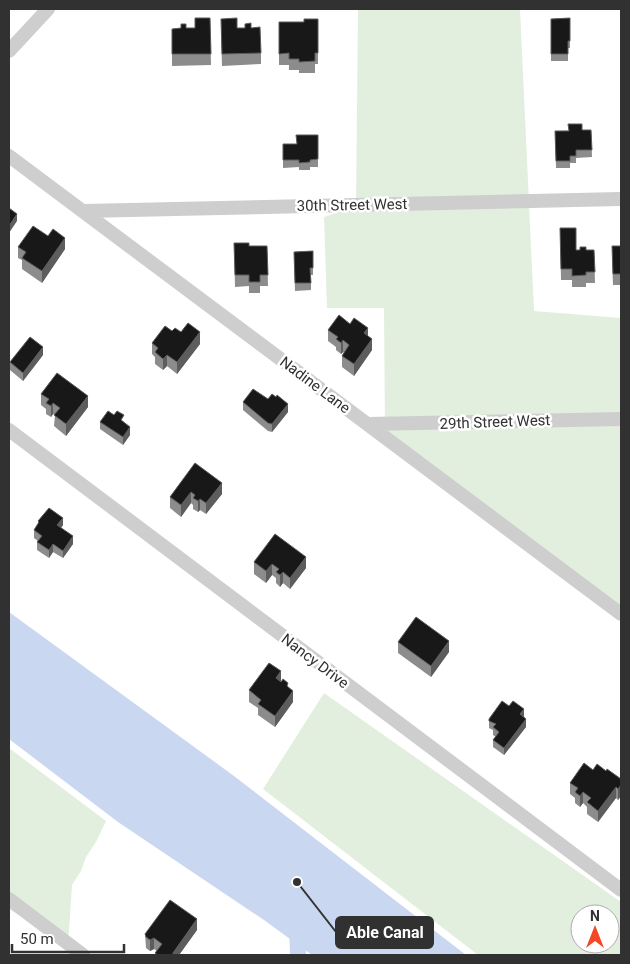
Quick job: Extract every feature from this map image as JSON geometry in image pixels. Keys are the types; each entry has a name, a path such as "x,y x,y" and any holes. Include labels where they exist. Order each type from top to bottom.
{"street":[{"path":"9,51 48,9"},
{"name":"Nadine Lane","path":"9,156 621,614"},
{"name":"30th Street West","path":"84,211 621,199"},
{"name":"29th Street West","path":"368,424 621,419"},
{"name":"Nancy Drive","path":"9,430 621,890"},
{"path":"9,900 83,955"}],"green space":[{"path":"358,9 520,9 534,311 621,318 621,607 385,436 384,308 327,308 324,217 356,206"},
{"path":"324,693 621,902 621,955 478,955 263,789"},
{"path":"9,748 106,821 72,885 68,946 9,909"}],"water":[{"path":"9,612 234,776 466,955 312,955 264,920 118,822 9,739"}],"building":[{"path":"195,18 210,18 211,54 172,54 172,29 181,28 181,24 186,24 186,28 195,28"},
{"path":"237,18 237,28 245,28 245,24 251,23 251,28 260,27 261,53 222,54 221,19"},
{"path":"570,18 568,54 551,54 551,19"},
{"path":"304,19 318,19 318,53 315,53 315,61 299,62 299,59 289,59 289,53 279,54 279,22 304,22"},
{"path":"568,124 582,124 582,130 591,130 592,150 576,150 576,156 570,156 570,161 556,161 555,131 569,131"},
{"path":"296,135 318,135 318,159 299,163 299,160 283,160 283,144 297,144"},
{"path":"9,208 17,214 9,226"},
{"path":"33,226 48,236 53,229 65,238 42,271 22,258 26,252 18,247"},
{"path":"560,228 576,228 576,250 580,250 580,247 586,247 586,250 594,250 595,272 586,272 586,275 572,276 572,269 561,269"},
{"path":"234,243 249,243 249,246 267,246 268,275 260,275 260,282 249,282 249,275 235,275"},
{"path":"612,246 621,246 621,274 613,274"},
{"path":"313,251 313,268 310,268 311,283 295,283 294,252"},
{"path":"339,315 350,324 354,318 368,328 364,333 372,339 354,364 342,356 349,345 343,340 341,343 336,339 338,337 328,330"},
{"path":"188,323 200,332 177,362 167,355 163,359 155,352 158,348 152,343 165,326 172,331 175,328 181,332"},
{"path":"30,337 43,347 23,373 10,362"},
{"path":"57,373 88,396 66,424 54,415 60,408 53,403 51,406 46,403 49,399 41,394"},
{"path":"253,389 268,399 272,394 276,397 277,395 288,404 272,424 268,423 243,402"},
{"path":"108,411 114,415 117,411 124,415 121,420 130,427 123,437 100,422"},
{"path":"195,463 222,483 206,503 200,499 198,501 193,498 195,495 191,492 181,505 170,497"},
{"path":"49,508 63,518 57,525 73,536 63,551 53,544 49,550 37,542 42,536 34,530 38,521"},
{"path":"275,534 306,557 290,578 283,572 280,575 276,572 279,569 272,564 266,571 254,562"},
{"path":"416,617 449,641 431,666 398,642"},
{"path":"269,663 281,671 276,678 281,682 283,679 293,691 275,716 258,704 261,700 249,690"},
{"path":"502,701 509,706 513,701 524,709 520,714 526,719 504,748 493,740 499,732 493,727 496,724 489,721"},
{"path":"584,763 593,770 597,764 621,779 621,785 618,789 616,787 598,811 587,802 591,798 583,792 580,796 575,792 578,788 570,783"},
{"path":"170,900 197,919 173,955 158,955 155,953 162,944 154,938 150,940 145,934"}],"waterway":[{"path":"297,922 298,955"}],"place":[{"name":"Able Canal","path":"297,882"}]}
